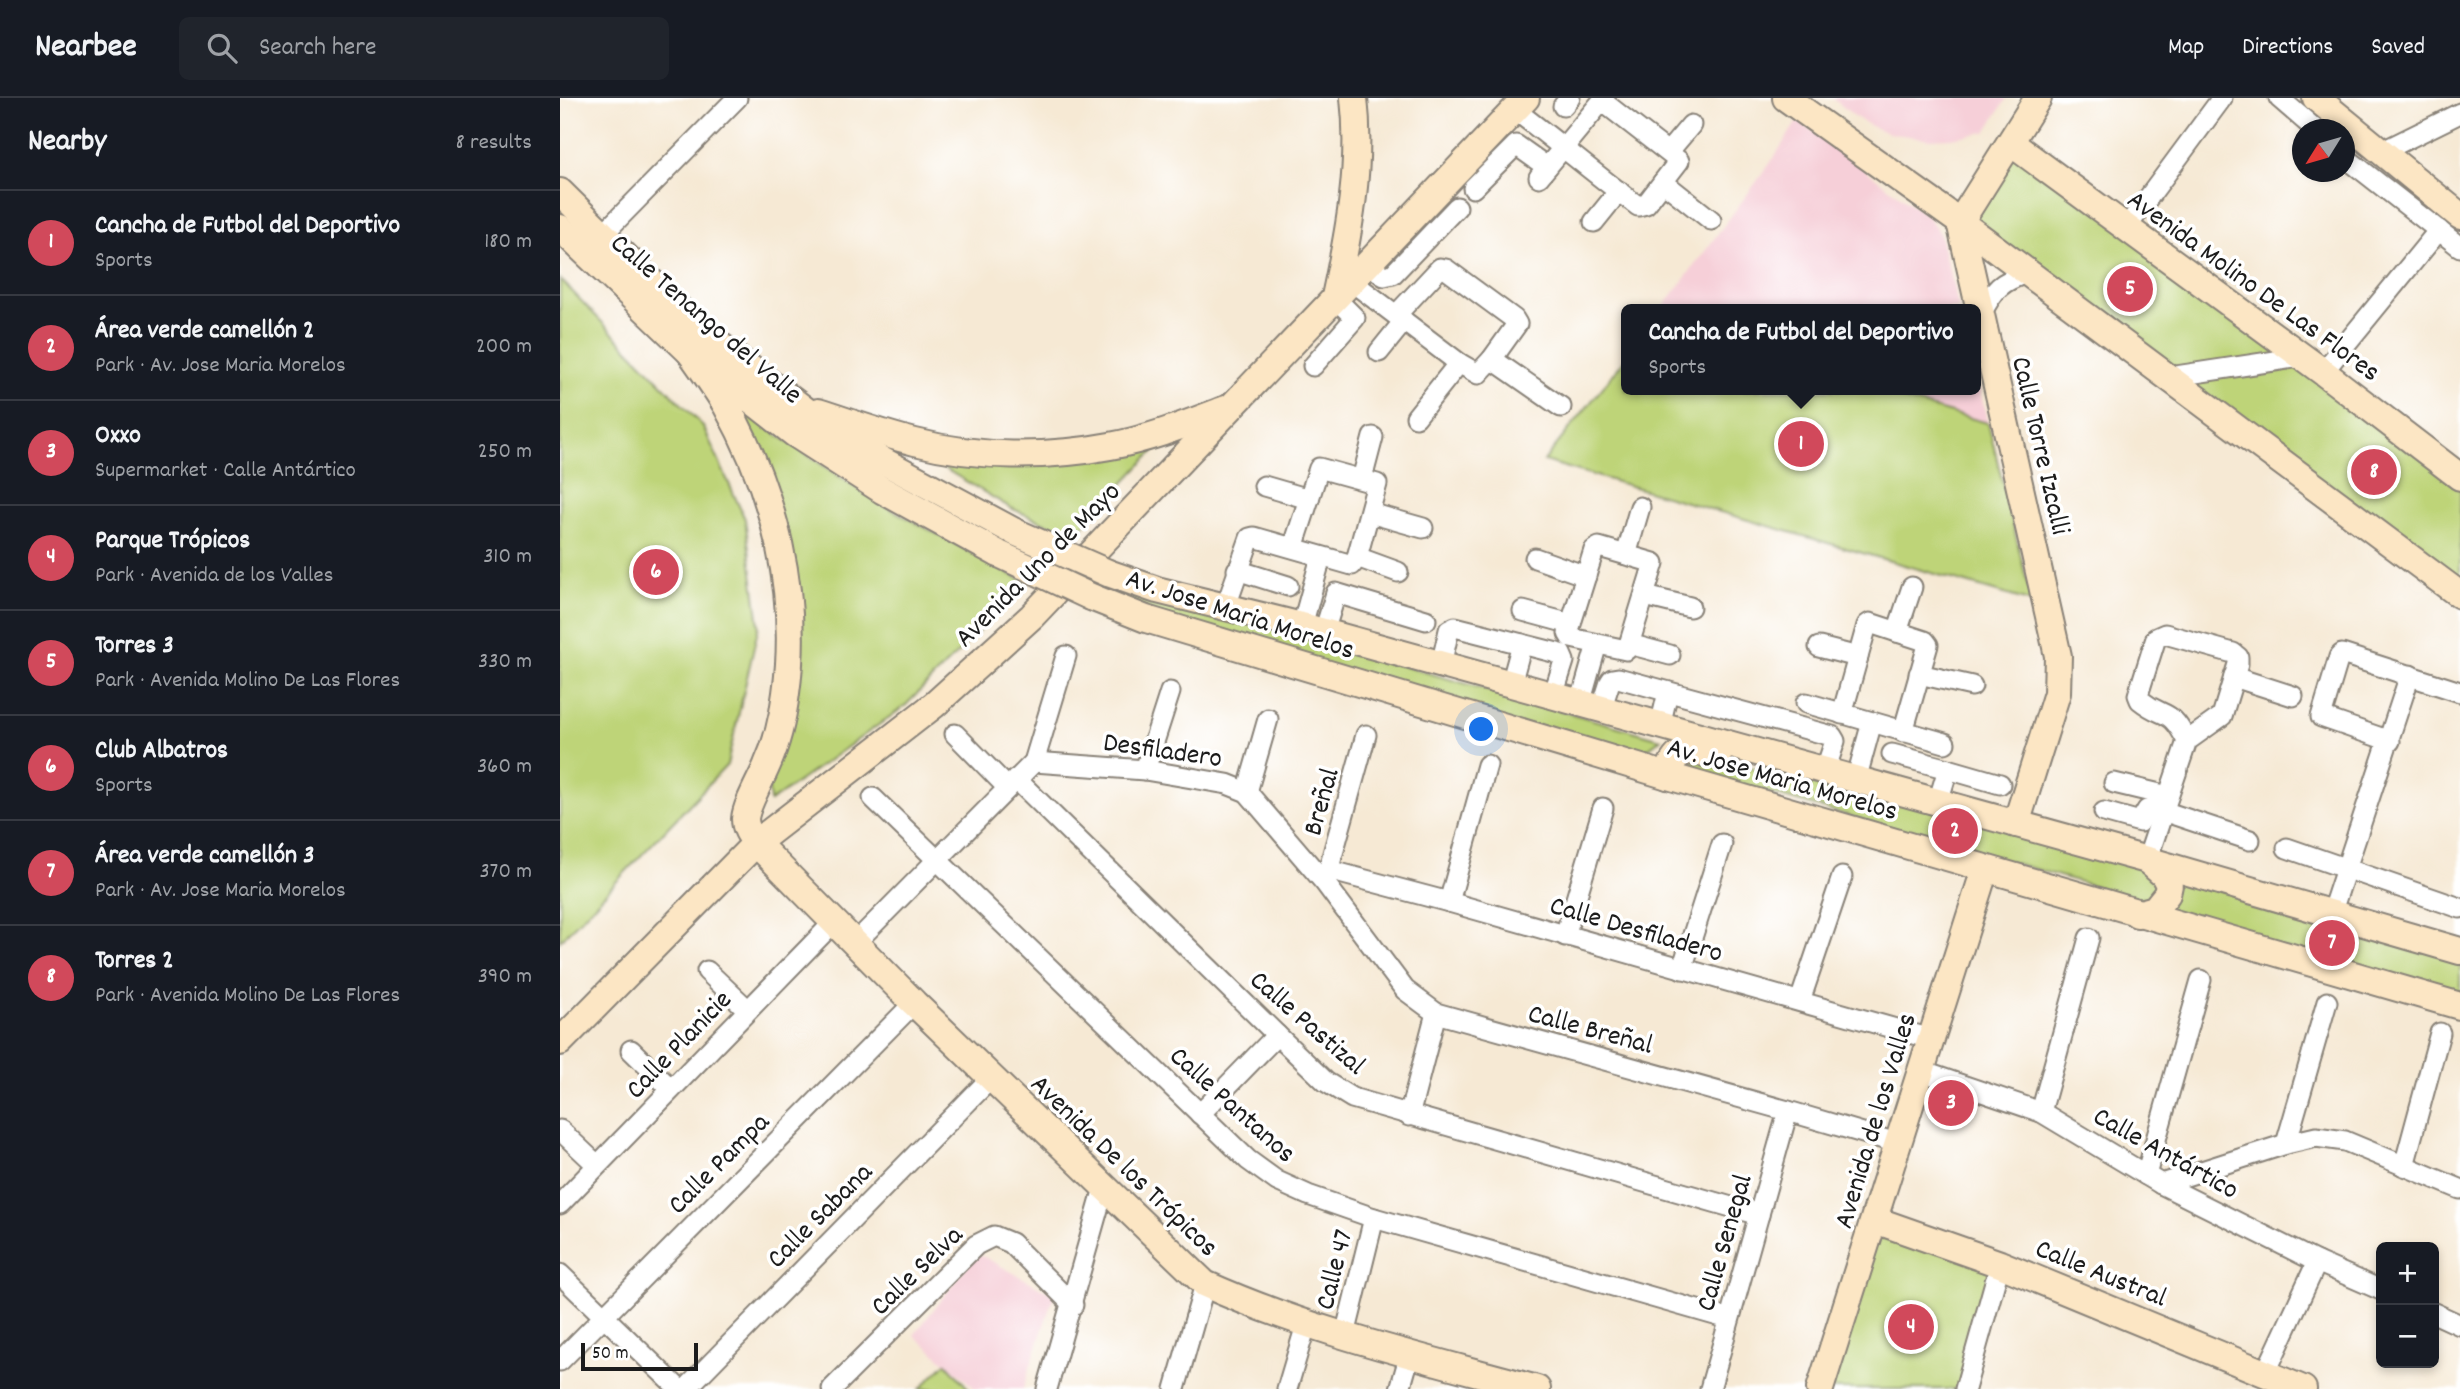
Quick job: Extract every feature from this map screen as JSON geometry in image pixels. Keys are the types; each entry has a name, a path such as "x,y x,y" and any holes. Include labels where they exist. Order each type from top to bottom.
{"main road":[{"path":"1351,281 1351,221 1357,145 1354,98"},
{"path":"1786,98 1960,222 2460,595"},
{"path":"1960,222 2038,98"},
{"path":"2316,98 2381,152 2450,223"},
{"name":"Avenida Uno de Mayo","path":"561,1040 756,843 934,705 1032,616 1520,104"},
{"name":"Avenida Molino De Las Flores","path":"2011,143 2460,477"},
{"path":"560,192 701,331 800,406 916,443 981,453 1046,454 1111,446 1174,429 1234,406"},
{"name":"Calle Torre Izcalli","path":"1960,222 1979,304"},
{"name":"Calle Tenango del Valle","path":"560,228 690,352 794,434 882,491 999,554 1091,597"},
{"name":"Calle Torre Izcalli","path":"1981,314 2058,656 2057,693 2016,824"},
{"path":"690,352 725,403 754,463 776,534 788,601 790,648 782,717 769,762 745,815 747,831 756,843"},
{"name":"Av. Jose Maria Morelos","path":"800,406 846,441 1015,532 1108,573 1157,590 1313,629 1856,779 2460,951"},
{"name":"Av. Jose Maria Morelos","path":"1091,597 1146,618 1668,776 2460,1006"},
{"path":"1668,776 1671,763 1678,755 1690,750 1752,764 1792,762"},
{"name":"Avenida De los Trópicos","path":"756,843 914,1003 1205,1284 1255,1307 1306,1325 1525,1387"},
{"path":"2137,914 2155,909 2167,894 2169,885 2164,875 2147,860"},
{"name":"Avenida de los Valles","path":"1820,1389 1985,869"},
{"name":"Calle Austral","path":"1875,1220 2000,1264 2303,1389"}],"street":[{"path":"603,234 737,98"},
{"path":"2126,228 2222,98"},
{"path":"2279,98 2303,119"},
{"path":"1473,188 1516,145 1543,172 1563,147 1599,102 1616,103 1679,161 1641,206 1563,147 1520,104"},
{"path":"2381,152 2460,113"},
{"path":"1669,151 1691,125"},
{"path":"2355,164 2450,223 2460,247"},
{"path":"1663,182 1711,220"},
{"path":"1594,222 1619,191"},
{"path":"1351,281 1393,274 1457,207"},
{"path":"2169,377 2312,365 2450,223"},
{"path":"1351,281 1400,318 1459,363 1478,374 1517,324 1514,319 1446,269 1440,268 1400,318 1379,352"},
{"path":"1981,314 2000,285 2011,278 2028,273"},
{"path":"1312,366 1355,318 1351,281"},
{"path":"1492,359 1561,407"},
{"path":"1416,417 1459,363"},
{"path":"1362,479 1373,437"},
{"path":"1226,606 1250,538 1349,565 1355,562 1377,484 1319,468 1293,548"},
{"path":"1264,486 1309,499"},
{"path":"1626,555 1640,507"},
{"path":"1370,513 1423,528"},
{"path":"1596,548 1626,555 1654,563 1626,650 1571,638 1568,633 1596,548"},
{"path":"1313,629 1321,557"},
{"path":"1357,557 1398,572"},
{"path":"1535,558 1586,576"},
{"path":"1237,570 1287,586"},
{"path":"1897,632 1912,587"},
{"path":"1313,629 1336,593 1426,620"},
{"path":"1645,596 1690,607"},
{"path":"1523,611 1571,624"},
{"path":"1842,714 1868,623 1927,642 1903,732"},
{"path":"1441,665 1451,627 1561,654 1563,657 1553,696"},
{"path":"2147,860 2187,741 2222,716 2238,664 2238,657 2233,653 2165,634 2156,638 2138,695 2140,700 2170,715 2178,723 2187,741"},
{"path":"1511,684 1522,644"},
{"path":"1590,707 1597,645"},
{"path":"1629,645 1670,655"},
{"path":"1819,647 1858,657"},
{"path":"2390,741 2321,717 2342,653 2460,692"},
{"path":"855,943 1034,762 1066,656"},
{"path":"1919,674 1972,686"},
{"path":"2331,914 2410,675"},
{"path":"2234,677 2293,696"},
{"path":"1590,707 1612,679 1618,678 1832,736 1835,741 1825,771"},
{"path":"1146,771 1170,692"},
{"path":"1660,726 1668,692"},
{"path":"1806,703 1945,743"},
{"path":"1712,740 1722,708"},
{"path":"1247,792 1268,719"},
{"path":"1856,779 1872,722"},
{"name":"Calle Pastizal","path":"956,734 1326,1082 1352,1097 1409,1116 1759,1215"},
{"name":"Breñal","path":"1327,877 1366,735"},
{"path":"1892,754 2000,784"},
{"name":"Desfiladero","path":"1034,762 1146,771 1227,784 1247,792 1327,877"},
{"path":"1449,902 1487,765"},
{"path":"1938,802 1948,769"},
{"path":"2114,783 2250,840"},
{"name":"Calle Pantanos","path":"873,798 1248,1160 1276,1181 1374,1218 1729,1319"},
{"path":"2104,812 2140,822 2147,810 2166,803"},
{"path":"1565,936 1603,808"},
{"path":"1682,969 1722,844"},
{"path":"2287,848 2460,908"},
{"name":"Calle Desfiladero","path":"1327,877 1449,902 1931,1039"},
{"name":"Calle Breñal","path":"1327,877 1405,990 1436,1013 1897,1143"},
{"path":"1800,1001 1842,877"},
{"name":"Calle Planicie","path":"560,1204 834,922"},
{"path":"2041,1112 2089,938"},
{"path":"706,971 748,1010"},
{"path":"2201,980 2153,1180 2316,1137 2345,1141 2460,1189"},
{"path":"2286,1144 2327,1002"},
{"name":"Calle Pampa","path":"560,1362 914,1003"},
{"path":"1409,1116 1436,1013"},
{"path":"2404,1166 2440,1033"},
{"path":"1200,1114 1277,1035"},
{"path":"631,1051 671,1089"},
{"name":"Calle Antártico","path":"1921,1071 2041,1112 2153,1180 2316,1262 2376,1288"},
{"name":"Calle Sabana","path":"686,1389 991,1078"},
{"name":"Calle Senegal","path":"1710,1389 1788,1111"},
{"path":"560,1130 597,1165"},
{"path":"1047,1389 1104,1188"},
{"name":"Calle 47","path":"1345,1335 1374,1218"},
{"name":"Calle Selva","path":"832,1389 976,1245 994,1236 1011,1244 1073,1305"},
{"path":"2266,1372 2316,1262"},
{"path":"1965,1389 2000,1264"},
{"path":"560,1274 679,1389"},
{"path":"1175,1389 1205,1284"},
{"path":"2439,1315 2460,1325"},
{"path":"1287,1389 1306,1325"},
{"path":"1400,1389 1410,1354"}],"shaded area":[{"path":"1832,98 2007,98 1986,132 1930,139 1888,133 1873,127"},
{"path":"1798,120 1927,216 1939,232 1958,304 1666,304 1769,165"},
{"path":"1886,395 1981,395 1988,423"},
{"path":"977,1253 1054,1295 1023,1389 976,1389 914,1335"}],"green space":[{"path":"2012,146 2297,357 2170,374 1963,222"},
{"path":"560,279 703,426 745,519 759,625 727,765 560,941"},
{"path":"2300,360 2460,479 2460,593 2173,378"},
{"path":"1621,364 1621,395 1886,395 1988,423 2032,602 1544,461"},
{"path":"739,409 876,501 1027,583 905,706 770,802 768,780 797,667"},
{"path":"1168,436 1074,536 1011,508 905,445 921,449"},
{"path":"1091,583 1163,598 1661,739 1644,752 1639,760 1176,623"},
{"path":"1681,760 1774,769 2150,864 2160,905 1679,767"},
{"path":"2169,876 2460,954 2460,1004 2160,909"},
{"path":"1876,1222 1996,1264 1963,1389 1822,1389"},
{"path":"946,1363 969,1389 920,1389"}],"place":[{"name":"Torres 3","path":"2130,289"},
{"name":"Cancha de Futbol del Deportivo","path":"1801,444"},
{"name":"Torres 2","path":"2374,472"},
{"name":"Club Albatros","path":"656,572"},
{"name":"Área verde camellón 2","path":"1955,831"},
{"name":"Área verde camellón 3","path":"2332,943"},
{"name":"Oxxo","path":"1951,1103"},
{"name":"Parque Trópicos","path":"1911,1327"}]}
